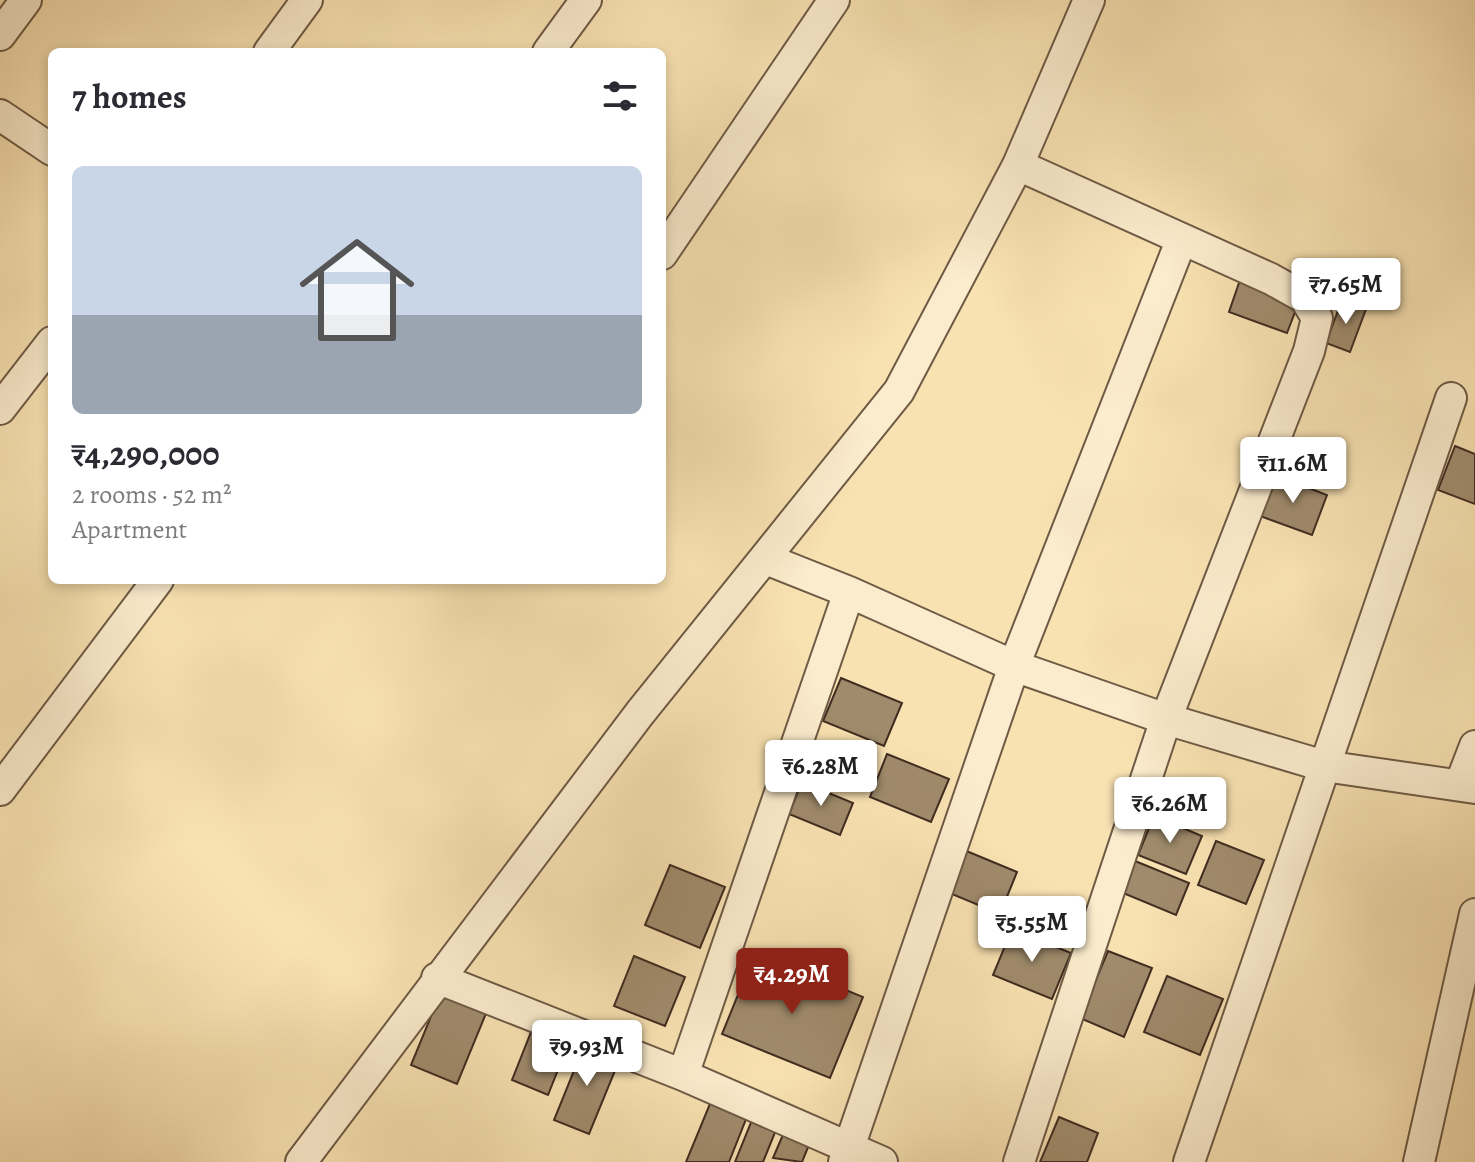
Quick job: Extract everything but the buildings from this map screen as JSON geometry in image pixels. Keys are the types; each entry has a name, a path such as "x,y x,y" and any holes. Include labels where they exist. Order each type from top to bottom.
{"street":[{"path":"0,35 26,0"},
{"path":"272,48 307,0"},
{"path":"551,48 586,0"},
{"path":"666,248 834,0"},
{"path":"301,1162 640,713 899,391 1018,165 1089,0"},
{"path":"0,115 48,147"},
{"path":"1018,165 1305,298 1317,318 1309,351 1166,719 1019,1162"},
{"path":"846,1156 1014,666 1181,241"},
{"path":"0,409 48,347"},
{"path":"1189,1162 1451,398"},
{"path":"766,559 849,592 1014,666 1166,719 1324,766 1467,787 1475,746"},
{"path":"0,790 155,584"},
{"path":"683,1075 849,592"},
{"path":"1419,1162 1475,914"},
{"path":"437,978 683,1075 846,1156 882,1162"}]}
